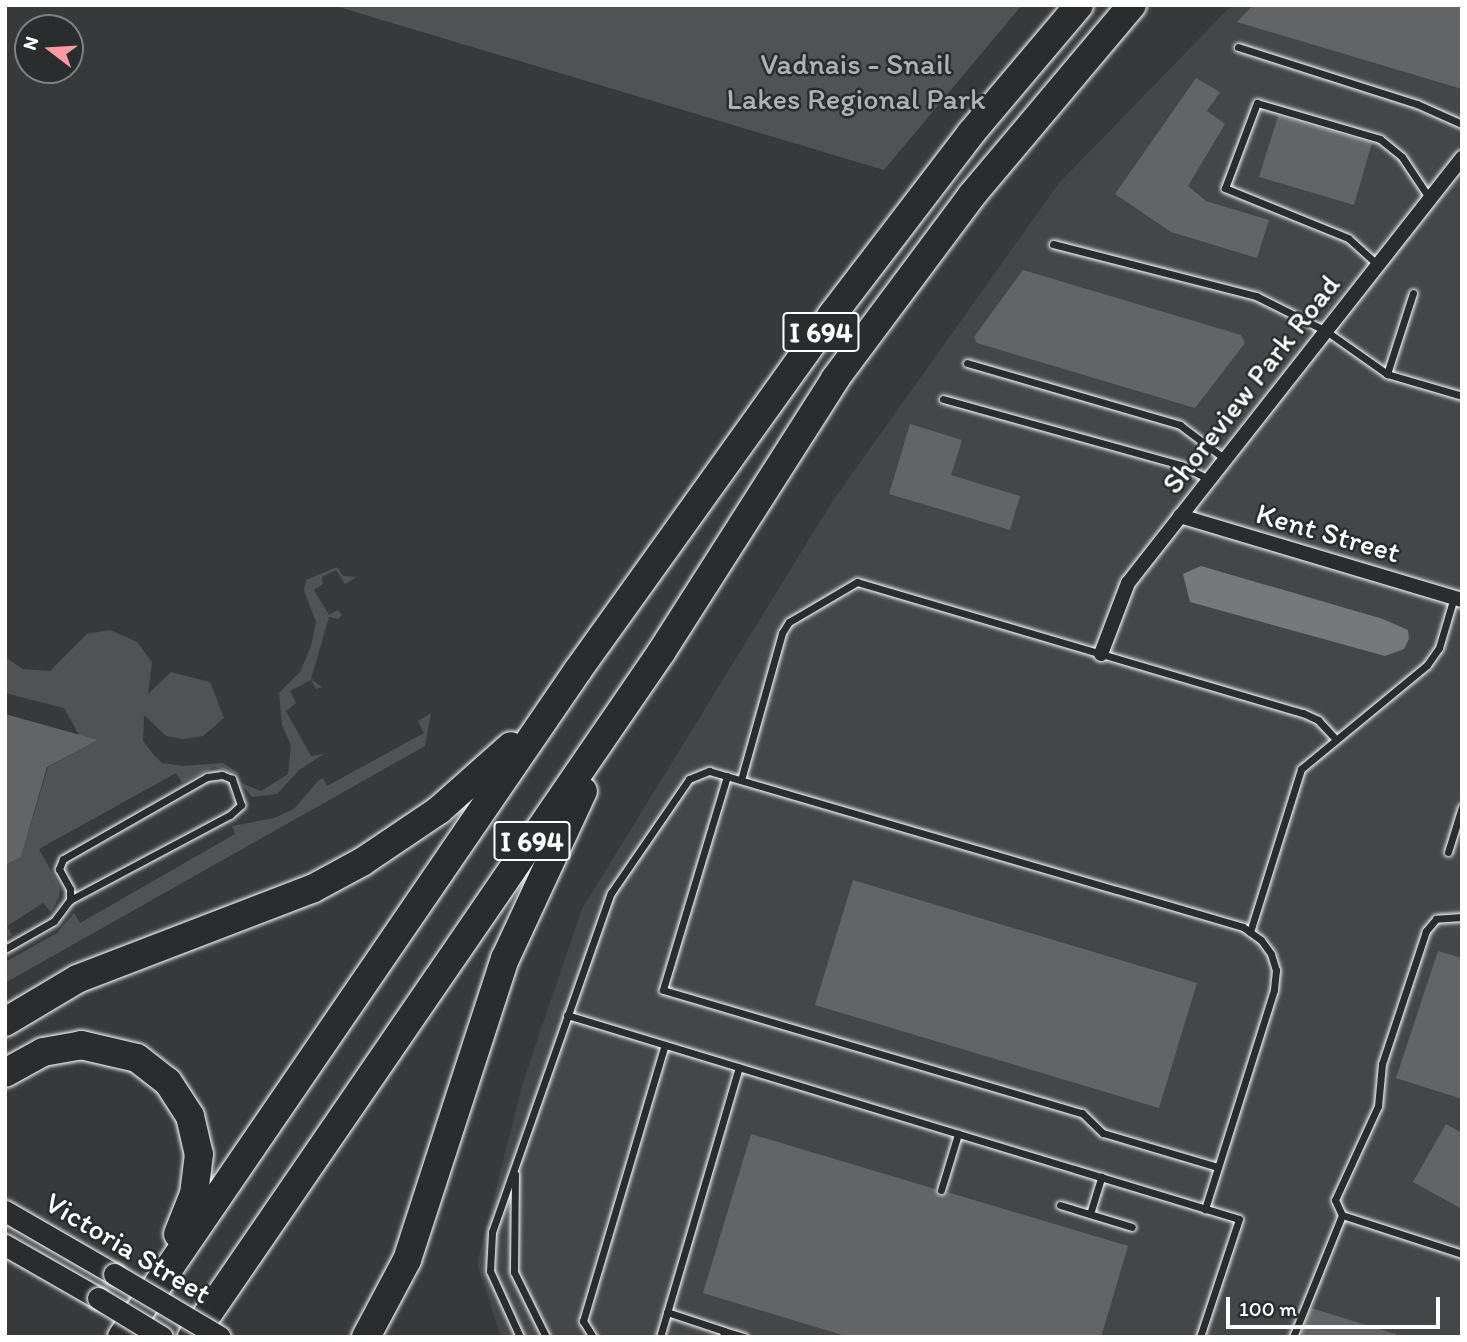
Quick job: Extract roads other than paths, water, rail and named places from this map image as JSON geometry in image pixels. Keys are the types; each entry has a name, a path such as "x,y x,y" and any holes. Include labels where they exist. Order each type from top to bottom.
{"highway":[{"name":"I 694","path":"122,1337 578,670 903,219 1079,5"},
{"name":"I 694","path":"192,1337 648,672 777,465 899,290 1048,102 1132,5"},
{"path":"5,1022 77,979 312,889 362,862 480,776 578,670"},
{"path":"366,1337 407,1260 524,912 648,672"},
{"path":"5,1073 43,1052 102,1047 153,1069 180,1096 197,1137 198,1175 160,1281"}],"street":[{"name":"Shoreview Park Road","path":"1101,654 1128,583 1462,158"},
{"name":"Kent Street","path":"1180,516 1458,598"},
{"name":"Victoria Street","path":"5,1211 219,1337"},
{"name":"Victoria Street","path":"5,1245 162,1337"}],"lane":[{"path":"1238,47 1417,104 1462,124"},
{"path":"1378,265 1348,238 1224,188 1257,103 1380,139 1402,157 1430,199"},
{"path":"1053,244 1256,296 1326,331 1387,374 1462,396"},
{"path":"1387,374 1413,293"},
{"path":"967,363 1181,425 1225,459"},
{"path":"943,399 1181,466 1209,479"},
{"path":"741,780 782,634 789,622 857,582 1303,713 1318,720 1336,739"},
{"path":"1250,932 1301,769 1427,665 1439,648 1458,598"},
{"path":"520,1337 494,1286 488,1256 515,1169 611,893 689,779 709,771 1250,932 1271,954 1274,990 1205,1209"},
{"path":"5,949 54,921 70,901 230,815 241,805 232,779 222,775 207,777 63,859 59,869 70,889 70,901"},
{"path":"727,776 663,990 1082,1113 1103,1133 1218,1167"},
{"path":"1448,852 1462,807"},
{"path":"1293,1337 1342,1216 1335,1200 1378,1106 1382,1064 1426,931 1436,919 1462,917"},
{"path":"567,1015 1239,1219 1200,1337"},
{"path":"593,1337 583,1321 665,1045"},
{"path":"660,1337 739,1067"},
{"path":"941,1190 958,1134"},
{"path":"515,1169 514,1272 546,1337"},
{"path":"1090,1214 1101,1177"},
{"path":"1060,1205 1132,1227"},
{"path":"1342,1216 1462,1254"},
{"path":"667,1312 724,1334 744,1337"}],"park label":[{"name":"Vadnais - Snail Lakes Regional Park","path":"856,81"}]}
